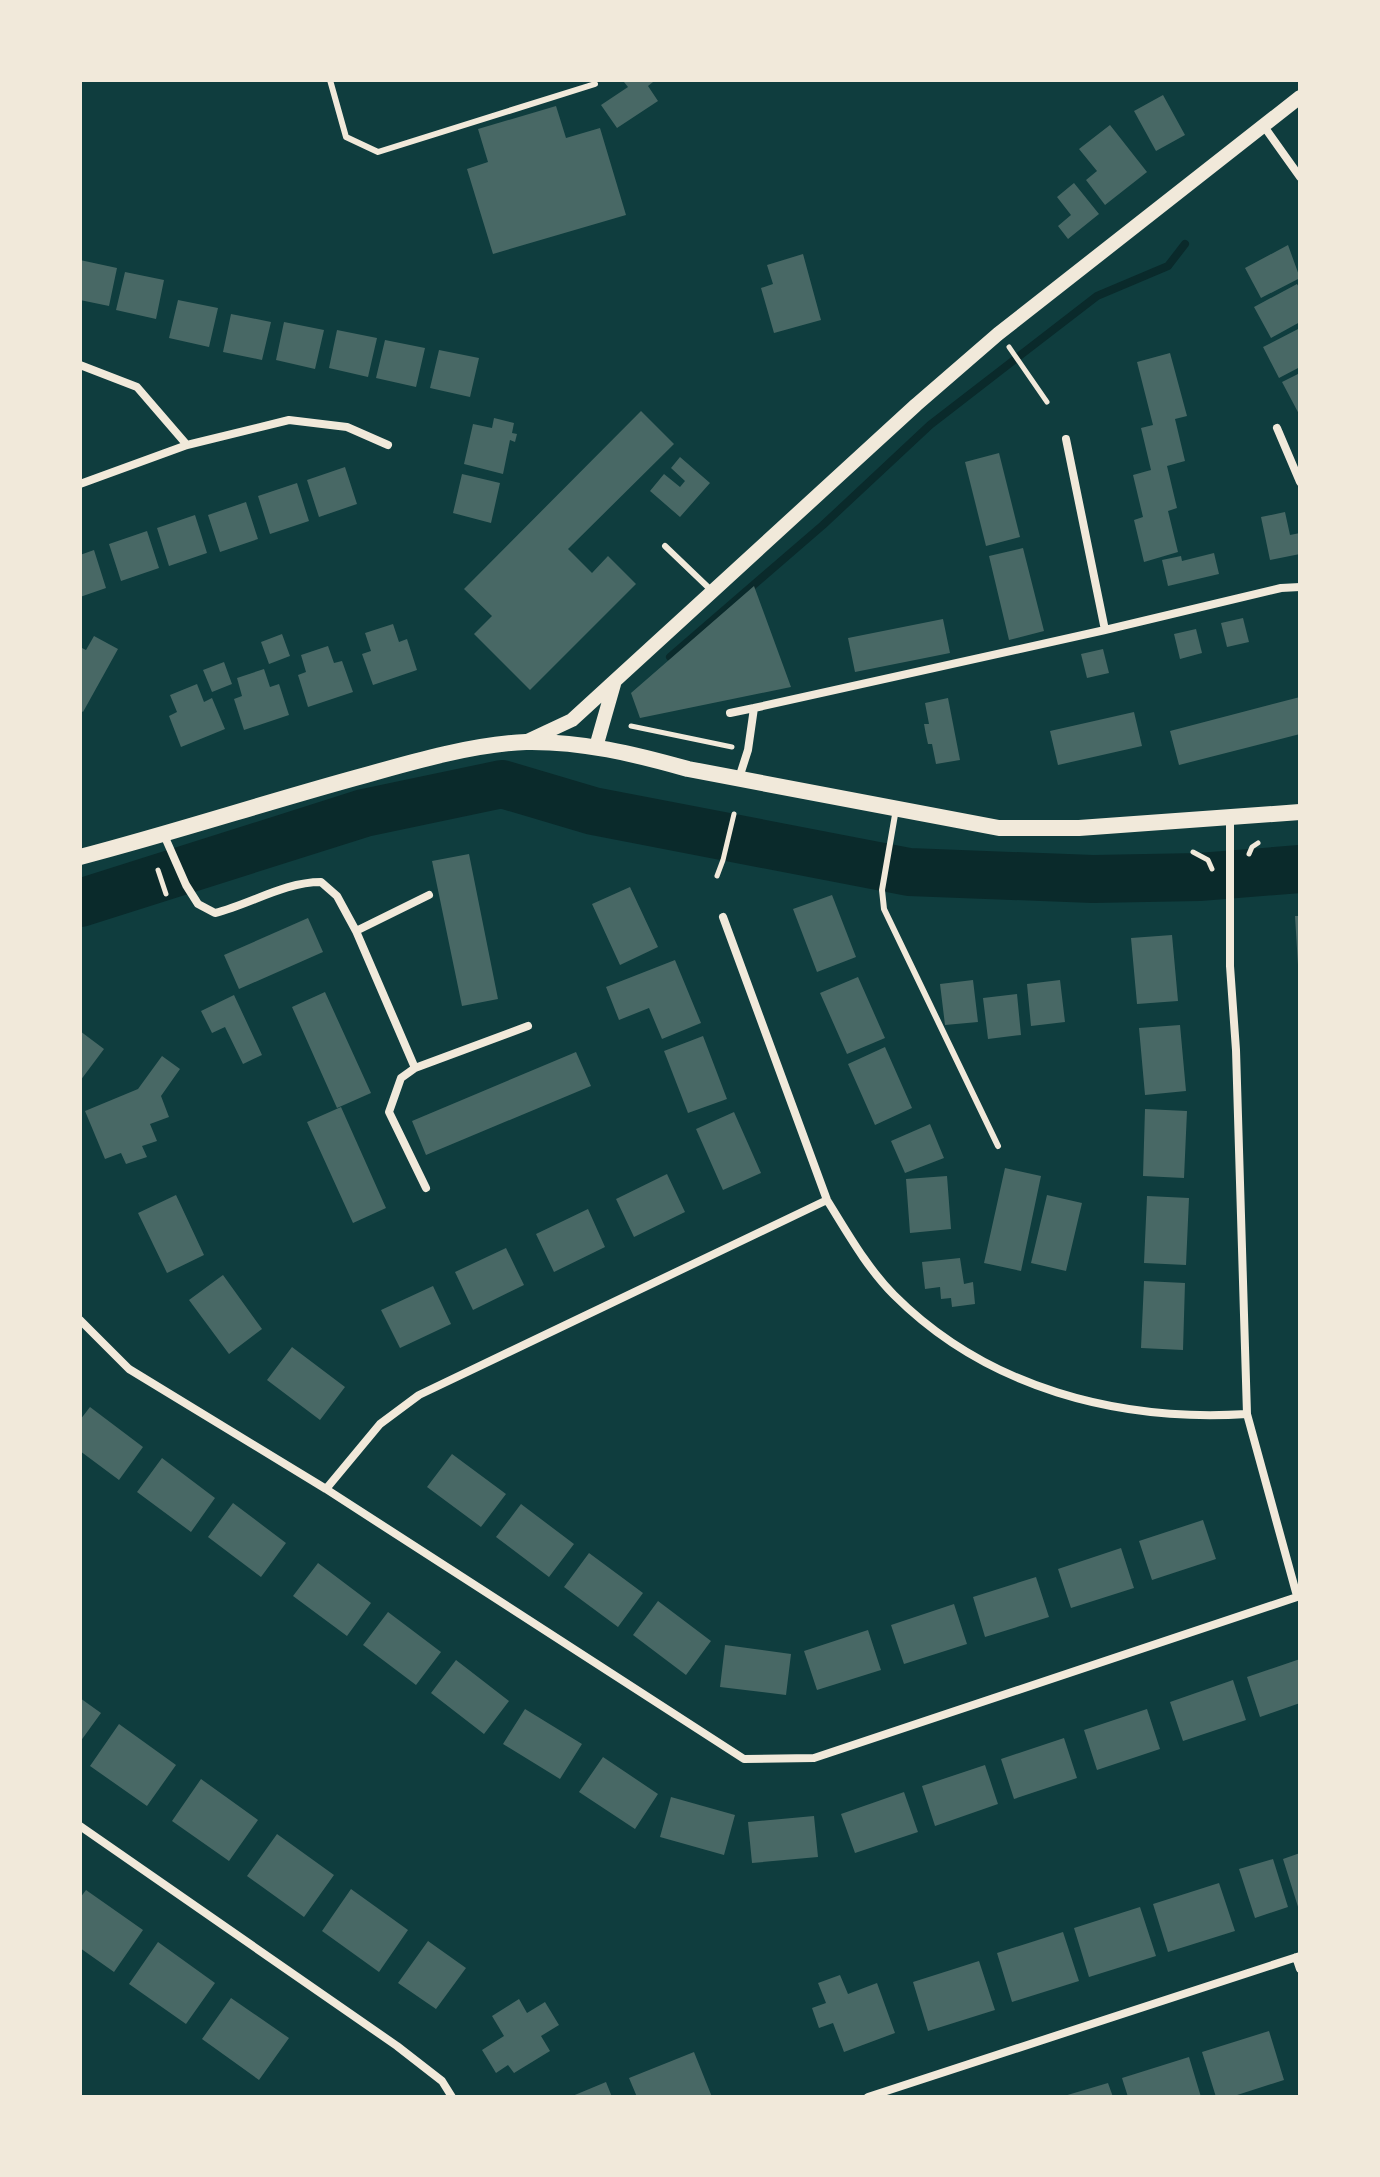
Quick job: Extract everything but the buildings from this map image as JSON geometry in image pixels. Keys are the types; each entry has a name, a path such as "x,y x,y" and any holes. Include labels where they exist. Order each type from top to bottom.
{"main road":[{"path":"80,857 398,766 524,742 596,747 999,828 1079,828 1300,812"}],"street":[{"path":"524,742 572,720 916,405 998,334 1300,97"},
{"path":"1263,125 1300,177"},
{"path":"80,365 137,387 187,445"},
{"path":"80,484 187,445 289,420 347,427 388,445"},
{"path":"1277,428 1300,482"},
{"path":"1066,439 1105,630"},
{"path":"730,713 1281,588 1300,587"},
{"path":"596,747 614,684"},
{"path":"739,778 748,750 754,708"},
{"path":"80,1320 129,1369 326,1489 744,1759 814,1758 1298,1596 1247,1414 1236,1050 1230,966 1230,819"},
{"path":"164,835 198,904 215,913 239,907 299,882 321,882 337,896 356,931 415,1068"},
{"path":"356,931 429,895"},
{"path":"723,917 827,1200 849,1236 892,1293 941,1338 1026,1383 1110,1408 1247,1414"},
{"path":"426,1188 389,1112 401,1078 415,1068 528,1026"},
{"path":"326,1489 380,1424 419,1395 827,1200"},
{"path":"80,1826 397,2046 442,2081 452,2097"},
{"path":"868,2097 1298,1956 1300,1969"}],"lane":[{"path":"330,80 346,137 378,152 595,84"},
{"path":"665,546 713,591"},
{"path":"896,809 887,853 884,909 998,1146"}],"path":[{"path":"1017,360 1047,402"},
{"path":"631,726 733,747"},
{"path":"717,876 734,814"},
{"path":"1247,863 1252,847 1258,843"},
{"path":"1193,852 1208,860 1212,869"},
{"path":"158,870 166,894"}],"waterway":[{"path":"670,657 823,525 930,425 1097,296 1168,266 1185,244"},
{"path":"80,903 364,813 502,784 593,811 909,872 1093,879 1199,877 1300,869"}]}
